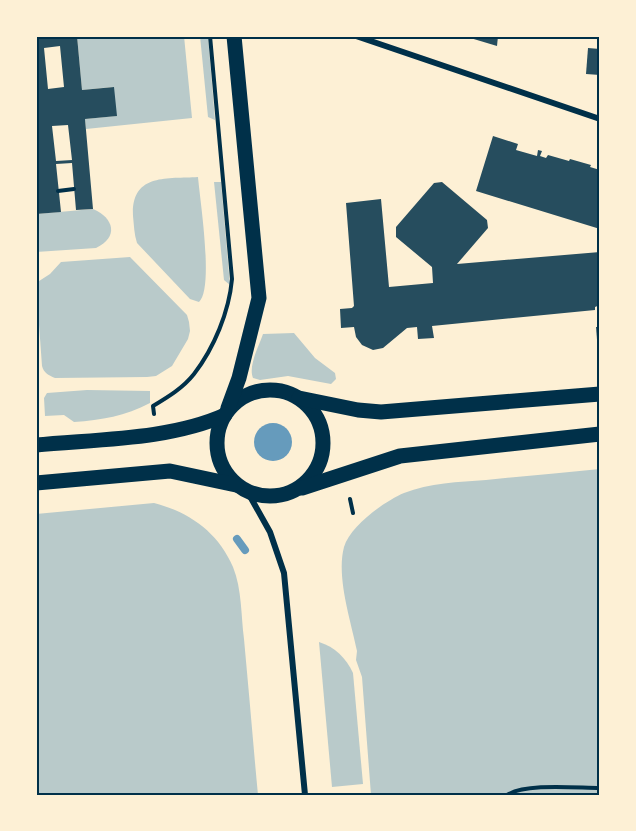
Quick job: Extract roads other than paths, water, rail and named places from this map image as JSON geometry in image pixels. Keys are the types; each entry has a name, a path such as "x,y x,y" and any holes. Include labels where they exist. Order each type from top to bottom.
{"main road":[{"path":"234,36 259,298 239,378 220,425 217,443 220,461 229,477 243,488"},
{"path":"36,445 155,434 190,428 226,411 243,397 261,391 280,391 297,398 358,410 381,412 600,394"},
{"path":"296,490 310,478 320,462 323,444 316,418 311,410 297,398"},
{"path":"36,483 170,471 243,488 260,496 279,496 400,456 600,434"}],"street":[{"path":"356,36 600,119"},
{"path":"243,488 270,532 284,573 305,795"}],"water":[{"path":"273,423 280,424 286,429 291,435 291,449 286,455 280,460 273,461 266,460 260,455 255,449 254,442 255,435 260,429 266,424"}],"waterway":[{"path":"237,539 245,550"}]}
